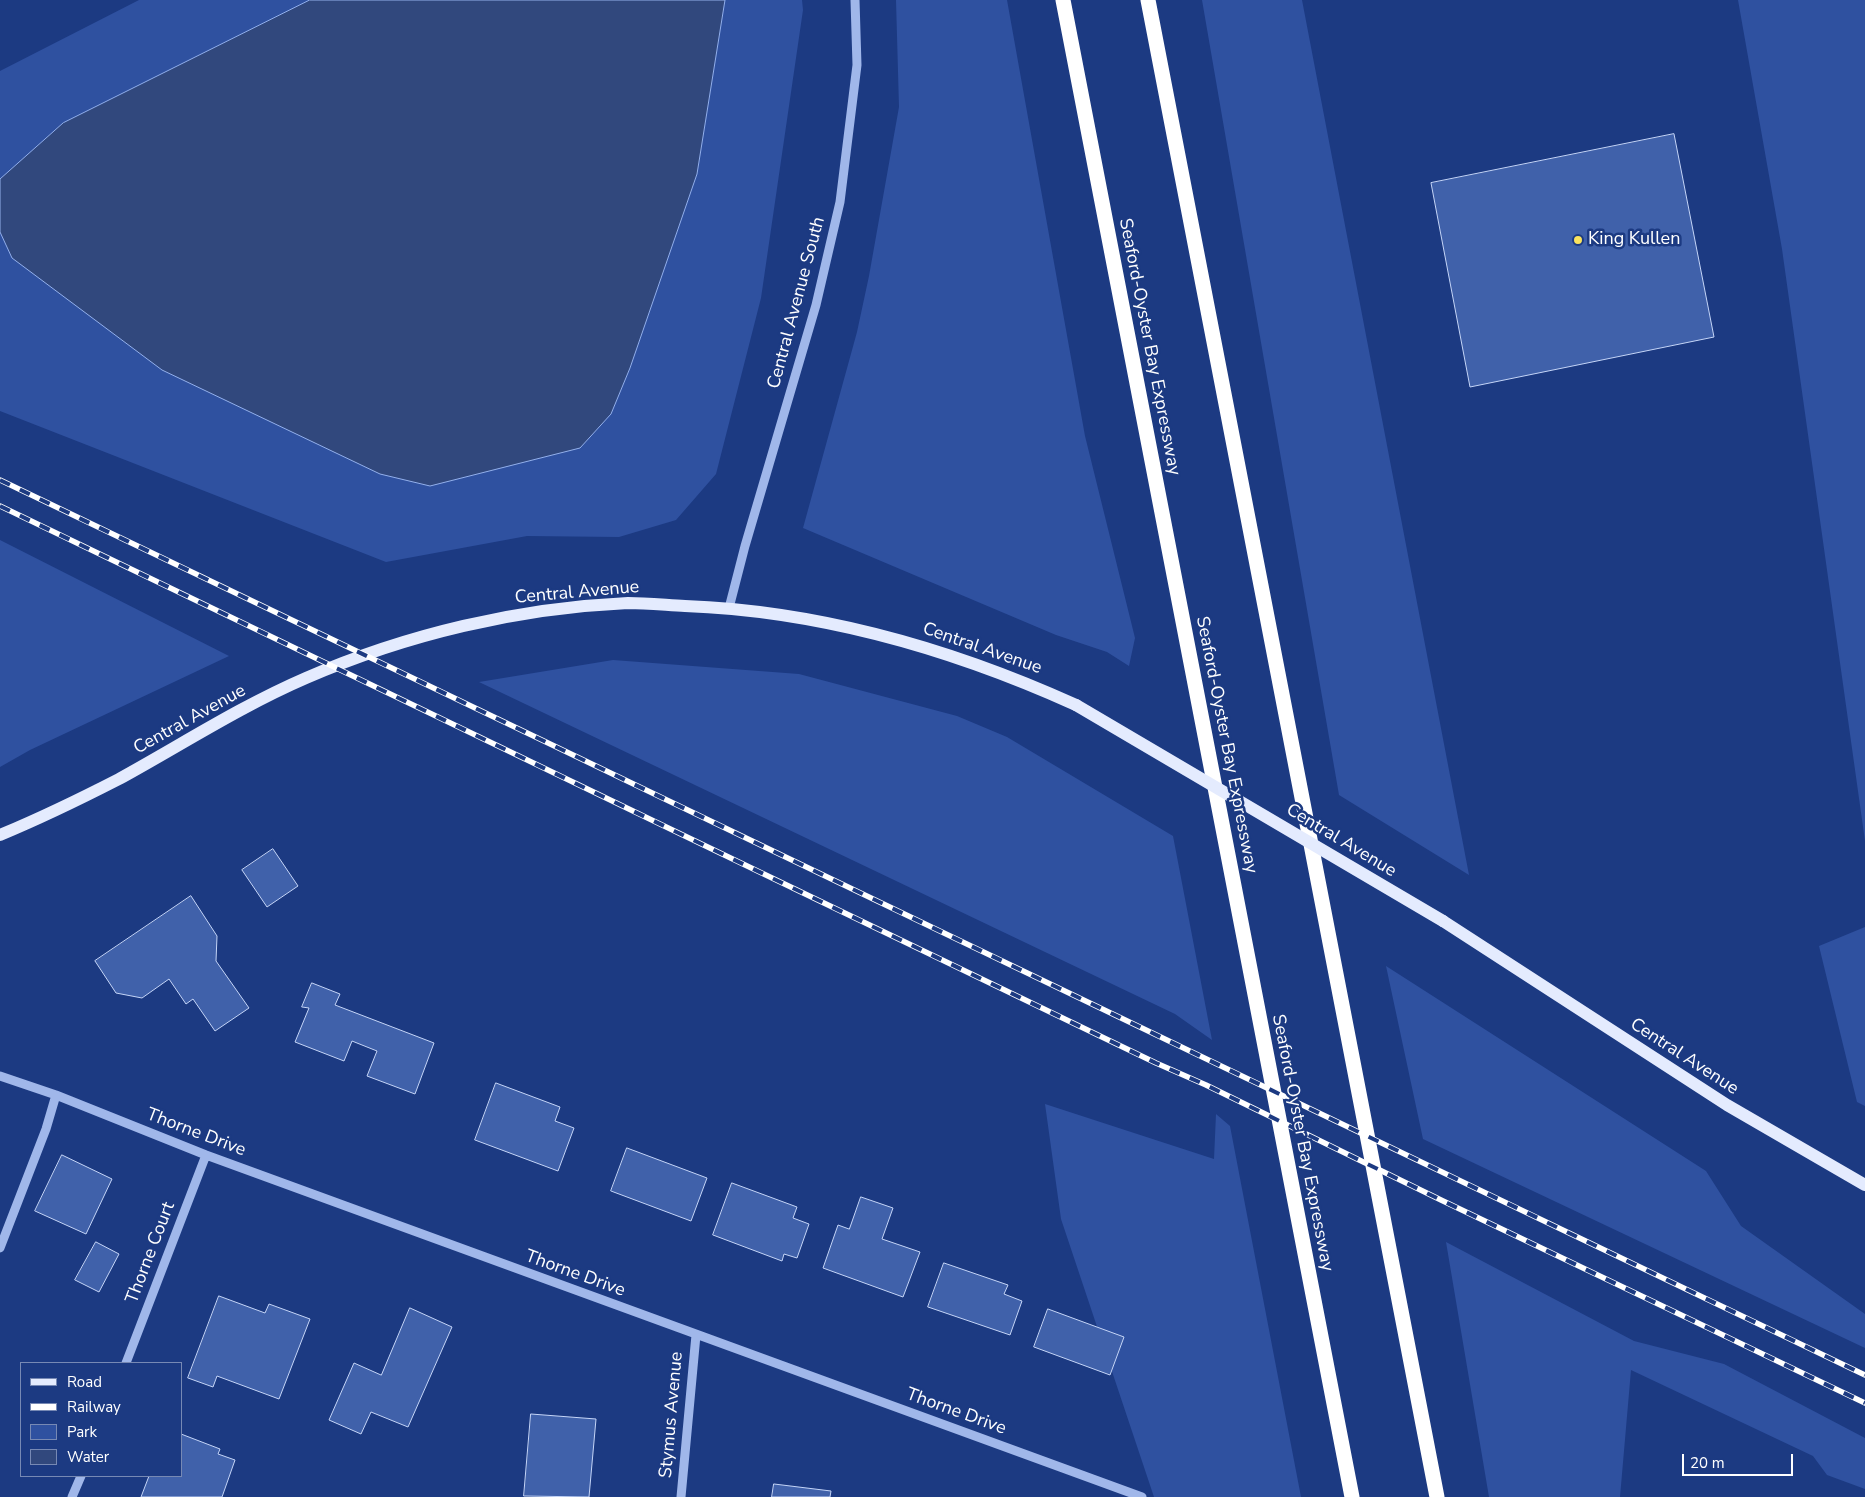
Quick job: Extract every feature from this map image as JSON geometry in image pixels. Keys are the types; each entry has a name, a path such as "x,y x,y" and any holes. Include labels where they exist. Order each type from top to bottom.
{"highway":[{"name":"Seaford-Oyster Bay Expressway","path":"1063,0 1352,1497"},
{"path":"1148,0 1437,1497"}],"main road":[{"name":"Central Avenue","path":"0,834 59,809 119,779 303,679 376,652 469,624 569,608 630,603 729,608 794,617 865,631 925,647 996,671 1076,705 1443,922 1727,1105 1865,1186"}],"street":[{"name":"Central Avenue South","path":"729,608 745,546 816,306 840,202 857,65 855,0"},
{"name":"Thorne Drive","path":"0,1076 56,1095 206,1155 696,1336 1142,1497"},
{"path":"0,1248 46,1129 56,1095"},
{"name":"Thorne Court","path":"126,1362 206,1155"},
{"name":"Stymus Avenue","path":"681,1497 696,1336"},
{"path":"72,1497 81,1477"}],"green space":[{"path":"139,0 310,0 63,123 0,179 0,71"},
{"path":"725,0 802,0 803,10 761,298 716,474 676,520 619,537 527,536 386,562 0,411 0,232 12,258 580,448 611,414 630,368 697,174"},
{"path":"896,0 1007,0 1085,436 1135,638 1129,666 1107,652 1056,635 803,528 857,332 869,276 899,107"},
{"path":"1202,0 1302,0 1469,875 1339,795"},
{"path":"1738,0 1865,0 1865,841 1782,249"},
{"path":"0,540 229,656 30,750 0,767"},
{"path":"613,660 799,674 957,716 1007,737 1173,836 1212,1040 1175,1014 479,682"},
{"path":"1865,927 1865,1106 1857,1102 1819,946"},
{"path":"1386,966 1706,1171 1741,1226 1865,1314 1865,1348 1423,1139"},
{"path":"1045,1104 1214,1159 1216,1114 1230,1126 1301,1497 1154,1497 1061,1219"},
{"path":"1446,1242 1634,1341 1724,1364 1865,1438 1865,1489 1827,1475 1813,1456 1631,1370 1620,1497 1489,1497"}],"water":[{"path":"310,0 725,0 697,174 630,368 611,414 580,448 430,486 380,474 162,370 12,258 0,232 0,179 63,123"}],"building":[{"path":"1674,134 1714,337 1470,387 1431,183"},
{"path":"273,849 298,886 267,907 242,870"},
{"path":"191,896 217,936 216,961 249,1008 215,1031 193,999 186,1004 169,979 142,998 116,993 95,961"},
{"path":"312,983 340,994 335,1005 434,1043 415,1094 367,1076 377,1051 352,1041 344,1061 295,1042 309,1008 302,1007"},
{"path":"496,1083 560,1107 555,1121 574,1128 558,1171 475,1140"},
{"path":"627,1148 707,1178 691,1221 611,1191"},
{"path":"62,1155 112,1179 86,1234 35,1211"},
{"path":"732,1183 797,1207 793,1218 809,1224 797,1258 784,1254 782,1261 713,1235"},
{"path":"861,1197 893,1208 882,1239 920,1252 903,1297 823,1268 838,1225 849,1229"},
{"path":"96,1242 119,1254 99,1292 75,1280"},
{"path":"944,1263 1008,1285 1004,1294 1022,1301 1010,1335 928,1307"},
{"path":"219,1296 265,1313 269,1304 310,1319 279,1399 217,1376 213,1387 188,1378"},
{"path":"410,1308 452,1327 408,1427 371,1412 361,1434 329,1420 354,1363 381,1375"},
{"path":"1048,1309 1124,1337 1110,1375 1034,1347"},
{"path":"531,1414 596,1419 589,1497 524,1496"},
{"path":"182,1434 220,1449 218,1454 235,1460 222,1497 141,1497 149,1477 182,1477"},
{"path":"774,1484 831,1491 830,1497 772,1497"}],"railway":[{"path":"0,480 1865,1375"},
{"path":"0,506 1865,1403"}],"place":[{"name":"King Kullen","path":"1578,240"}]}
